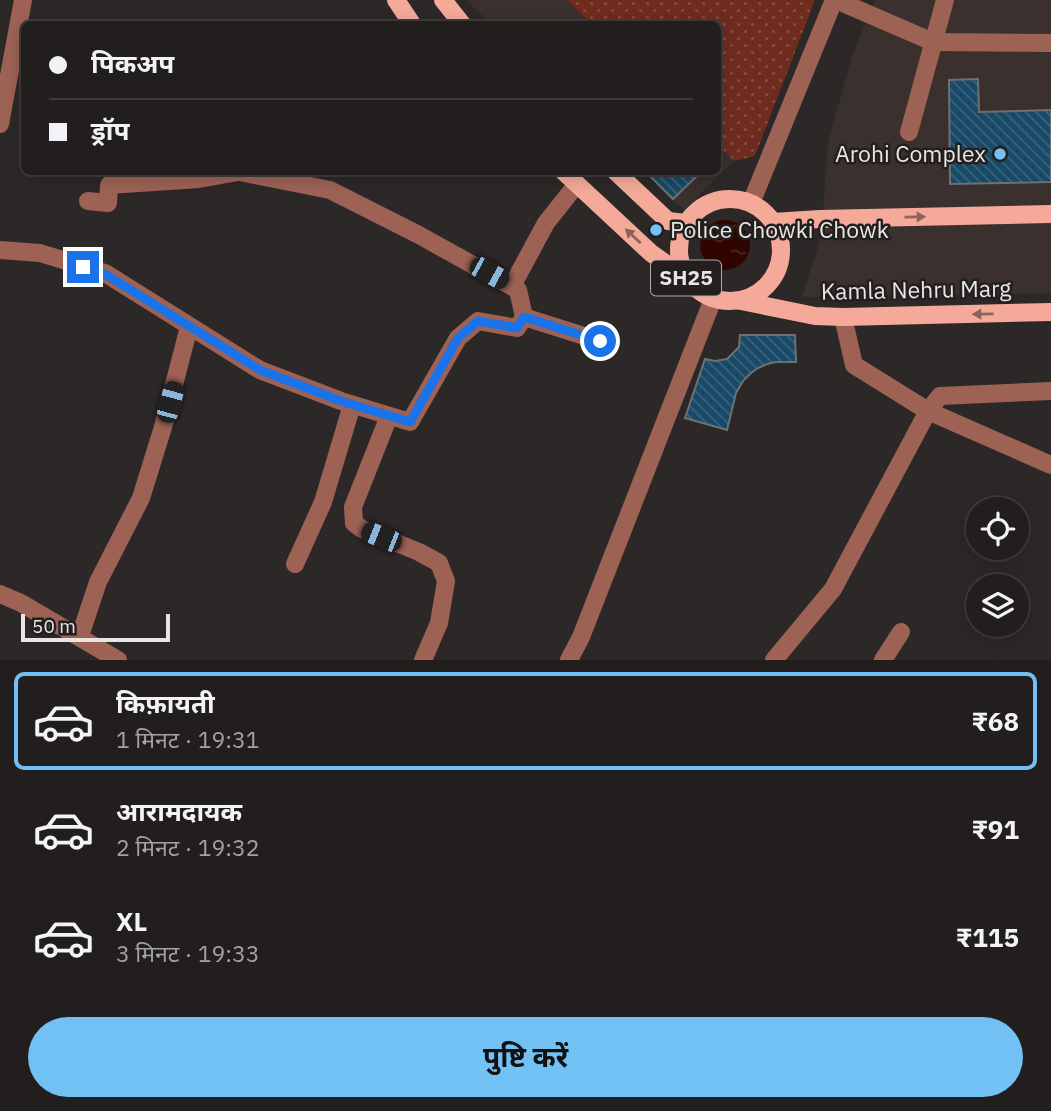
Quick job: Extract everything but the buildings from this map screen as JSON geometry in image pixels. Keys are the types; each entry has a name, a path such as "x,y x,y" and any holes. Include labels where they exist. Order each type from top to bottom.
{"main road":[{"path":"396,0 410,21"},
{"path":"443,0 460,21"},
{"name":"SH25","path":"567,175 651,253 686,278 699,292 726,302 741,300 757,293 777,270 780,240 773,222"},
{"path":"619,175 668,220 686,223 701,207 723,199 751,203 773,222 1051,214"},
{"name":"SH25","path":"686,223 679,240 678,260 686,278"},
{"name":"Kamla Nehru Marg","path":"741,300 815,316 1051,312"}],"street":[{"path":"0,124 23,0"},
{"path":"751,203 835,0 933,42 1051,43"},
{"path":"909,132 945,0"},
{"path":"88,201 108,204 109,185 222,175"},
{"path":"0,250 40,253 105,274 260,370 352,405 410,422 458,338 478,321 517,328 524,317 518,290 419,235 330,190 254,175"},
{"path":"512,286 546,223 577,184"},
{"path":"569,660 582,636 713,299"},
{"path":"524,317 600,341"},
{"path":"843,317 854,365 928,411 1051,465"},
{"path":"80,636 98,582 141,498 189,327"},
{"path":"774,660 833,589 928,411 940,397 1051,391"},
{"path":"295,564 323,502 352,405"},
{"path":"389,416 353,507 354,523 439,563 446,581 439,623 423,660"},
{"path":"0,594 80,636 118,660"},
{"path":"883,660 901,632"}],"shaded area":[{"path":"466,0 567,0 589,21 488,21"},
{"path":"567,0 815,0 755,156 734,161 721,148 721,21 589,21"},
{"path":"875,0 1051,0 1051,293 802,297 821,238 828,141 853,54"},
{"path":"721,148 734,161 721,174"},
{"path":"647,175 720,175 684,210"}],"water":[{"path":"725,220 742,228 750,245 742,262 725,270 708,262 700,245 708,228"}],"place":[{"name":"Arohi Complex","path":"1000,154"},
{"name":"Police Chowki Chowk","path":"656,230"}],"route":[{"path":"83,267 105,274 260,370 341,401 410,422 458,338 478,321 517,328 524,317 600,341"}]}
